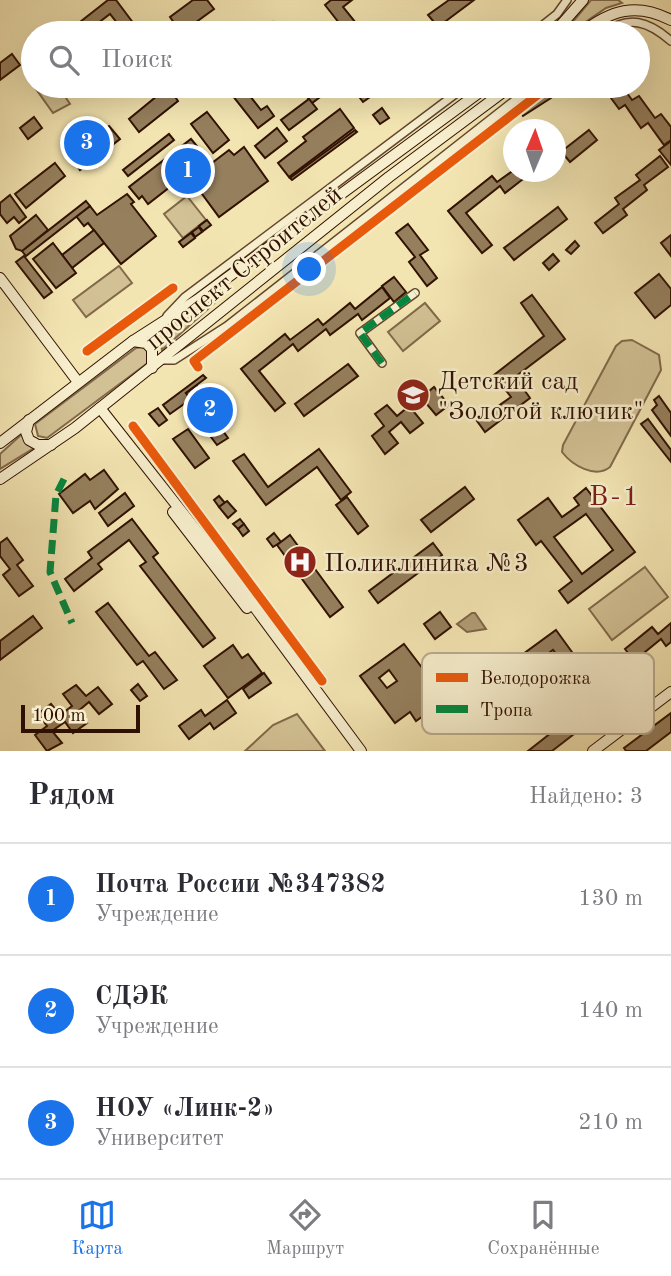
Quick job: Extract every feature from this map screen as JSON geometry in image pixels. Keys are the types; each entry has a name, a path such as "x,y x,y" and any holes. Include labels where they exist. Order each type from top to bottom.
{"main road":[{"path":"565,21 583,0"},
{"path":"629,0 671,20"},
{"path":"597,21 627,8 671,9"},
{"name":"проспект Строителей","path":"0,443 133,341 197,300 472,98"},
{"name":"проспект Строителей","path":"0,479 52,445 98,410 367,194 495,98"},
{"path":"0,278 75,384"},
{"path":"0,288 75,384"},
{"path":"133,341 146,343 152,349 152,368"},
{"path":"98,410 361,751"},
{"path":"29,419 26,432 29,440 38,445 52,445"},
{"path":"289,659 354,751"},
{"path":"654,705 671,692"},
{"path":"593,751 615,734"}],"street":[{"path":"548,21 567,1"},
{"path":"650,25 671,40"},
{"path":"160,323 185,297 450,98"},
{"path":"161,360 174,360 227,326 518,98"},
{"path":"383,363 360,333 415,293"},
{"path":"0,484 10,473"}],"shaded area":[{"path":"591,0 618,0 622,3 606,8 587,21 573,21"},
{"path":"42,98 66,98 70,104 53,113"},
{"path":"187,196 206,220 183,238 164,214"},
{"path":"119,266 132,283 86,317 73,300"},
{"path":"216,298 218,300 162,350 160,341 152,336"},
{"path":"425,303 440,321 403,351 388,332"},
{"path":"632,340 659,355 661,370 610,467 598,472 584,469 562,452 563,445 616,346 622,341"},
{"path":"143,347 149,351 149,362 47,438 38,436 35,424 136,348"},
{"path":"22,434 34,448 0,469 0,454"},
{"path":"645,567 668,597 612,640 589,609"},
{"path":"475,613 486,629 467,632 457,624"},
{"path":"297,714 325,751 245,751 273,725"}],"building":[{"path":"108,0 116,0 132,21 116,21 110,14 101,21 81,21"},
{"path":"193,0 207,0 214,9 198,21 173,21 170,17"},
{"path":"331,0 352,0 343,7 354,21 338,21 325,5"},
{"path":"449,0 474,0 446,21 433,21 428,15"},
{"path":"12,54 20,65 0,80 0,63"},
{"path":"155,98 176,98 178,101 139,132 129,119"},
{"path":"234,98 252,98 261,110 267,106 274,116 258,128"},
{"path":"537,98 551,98 523,116 519,110"},
{"path":"611,98 640,98 655,118 661,114 671,127 671,140 664,145 648,123 641,128 625,105 619,109"},
{"path":"309,99 317,109 289,130 281,120"},
{"path":"382,108 389,118 380,124 373,115"},
{"path":"340,109 354,128 289,177 278,163 306,141 303,137"},
{"path":"207,112 229,140 213,153 191,124"},
{"path":"34,117 42,128 28,139 20,128"},
{"path":"109,126 120,139 80,170 70,156"},
{"path":"277,128 287,141 265,158 255,146"},
{"path":"355,130 357,132 292,180 290,178"},
{"path":"589,130 597,140 570,162 566,157 566,148"},
{"path":"169,134 174,140 128,176 123,170"},
{"path":"191,139 207,158 148,204 142,196 139,199 129,187"},
{"path":"671,141 671,165 659,150"},
{"path":"244,147 268,181 219,217 191,179 229,150 234,155"},
{"path":"660,156 668,167 644,185 647,190 623,209 627,215 603,233 595,223 619,204 615,198 640,180 636,175"},
{"path":"55,163 65,176 26,208 15,194"},
{"path":"492,176 497,182 503,178 503,182 519,182 505,193 500,186 466,213 492,245 482,253 448,211"},
{"path":"127,194 134,202 131,204 156,236 121,264 88,223 84,226 76,216 90,206 97,215"},
{"path":"10,195 26,217 19,223 14,217 7,223 0,214 0,203"},
{"path":"86,201 90,206 26,256 22,251"},
{"path":"558,207 567,219 514,260 504,248"},
{"path":"36,215 48,230 22,251 16,249 10,236"},
{"path":"207,220 211,225 203,231 199,226"},
{"path":"408,224 428,250 420,255 437,278 427,286 409,262 415,257 396,233"},
{"path":"199,227 202,232 195,237 192,232"},
{"path":"94,230 104,243 72,268 62,255"},
{"path":"191,233 195,238 183,247 179,242"},
{"path":"671,235 671,256 661,243"},
{"path":"575,241 579,246 571,254 566,250"},
{"path":"53,243 76,273 56,288 33,259"},
{"path":"553,254 559,261 549,270 543,263"},
{"path":"24,256 52,292 44,298 16,262"},
{"path":"659,274 671,289 671,305 655,318 635,293"},
{"path":"394,277 406,292 394,302 382,286"},
{"path":"382,287 390,298 362,320 358,314 330,335 326,329 298,351 293,344 259,371 285,403 275,411 241,369 285,334 290,340 318,319 323,325 350,303 355,309"},
{"path":"532,295 565,339 515,377 530,398 485,432 477,421 511,397 494,375 544,336 521,303"},
{"path":"348,364 358,376 304,416 295,404"},
{"path":"203,375 206,378 186,393 191,399 170,414 163,405"},
{"path":"413,385 422,397 434,387 449,405 436,415 426,403 414,412 423,423 410,433 401,422 389,432 398,443 385,454 372,436 384,426 375,414 387,405 397,416 409,406 400,395"},
{"path":"197,386 215,410 210,413 228,438 217,445 199,421 204,417 186,393"},
{"path":"659,396 671,413 671,436 652,410 657,405 654,400"},
{"path":"158,408 167,420 159,426 149,414"},
{"path":"648,419 671,450 671,462 641,424"},
{"path":"188,429 209,458 195,468 173,439"},
{"path":"319,449 351,492 341,500 317,467 266,505 233,461 244,454 268,487"},
{"path":"104,470 118,489 95,509 90,501 73,513 59,494 85,474 90,480"},
{"path":"465,487 474,499 431,532 421,520"},
{"path":"586,488 635,552 568,603 559,591 572,581 541,541 536,545 518,520 548,498 562,517 579,505 574,498","holes":["586,514 613,550 582,574 554,537"]},
{"path":"125,493 134,506 108,526 99,513"},
{"path":"219,496 225,503 219,507 214,500"},
{"path":"347,497 368,526 358,534 336,505"},
{"path":"227,501 236,511 228,518 219,507"},
{"path":"132,519 158,553 153,557 215,638 203,647 140,566 146,562 129,540 98,564 102,569 74,591 65,579 92,558 88,552"},
{"path":"240,519 244,524 238,529 233,524"},
{"path":"244,524 249,531 243,536 238,529"},
{"path":"274,533 281,542 273,547 267,539"},
{"name":"Поликлиника №3","path":"290,535 343,607 330,617 277,545"},
{"path":"7,538 23,560 17,565 33,586 19,596 3,575 10,569 0,556 0,543"},
{"path":"433,543 442,555 378,603 369,591"},
{"path":"108,603 149,656 155,652 177,680 164,689 143,661 137,665 96,612"},
{"path":"440,612 451,627 435,639 424,624"},
{"path":"33,616 42,628 0,660 0,641"},
{"path":"671,623 671,642 666,646 661,639 644,653 628,653 625,649 652,627 658,634"},
{"path":"556,630 573,653 555,653 553,650 549,653 524,653"},
{"path":"404,644 422,668 422,717 416,721 410,712 395,723 360,676","holes":["389,670 397,681 387,688 379,678"]},
{"path":"233,645 242,658 248,654 262,673 228,698 204,666"},
{"path":"264,673 271,683 249,698 243,689"},
{"path":"138,684 147,696 140,701 131,690"},
{"path":"76,685 86,696 98,687 112,704 99,714 89,702 77,712 87,723 73,733 65,722 52,731 62,743 47,751 35,735 47,726 38,714 51,704 60,715 72,706 63,694"},
{"path":"227,700 236,713 214,729 210,723 189,739 179,726 201,710 205,716"},
{"path":"671,713 671,732 646,751 626,751 624,748 643,734 654,734 654,726"},
{"path":"550,734 574,734 552,751 528,751"}],"marked path":[{"path":"382,363 360,333 415,293"},
{"path":"64,479 56,495 50,572 72,623"}],"cycle path":[{"path":"198,367 194,361 534,98"},
{"path":"87,351 173,288"},
{"path":"133,426 322,681"}],"place":[{"name":"НОУ «Линк-2»","path":"87,143"},
{"name":"Почта России №347382","path":"188,171"},
{"name":"Детский сад \"Золотой ключик\"","path":"413,395"},
{"name":"СДЭК","path":"210,410"},
{"name":"Поликлиника №3","path":"300,562"}],"district":[{"name":"В-1","path":"615,495"}]}
